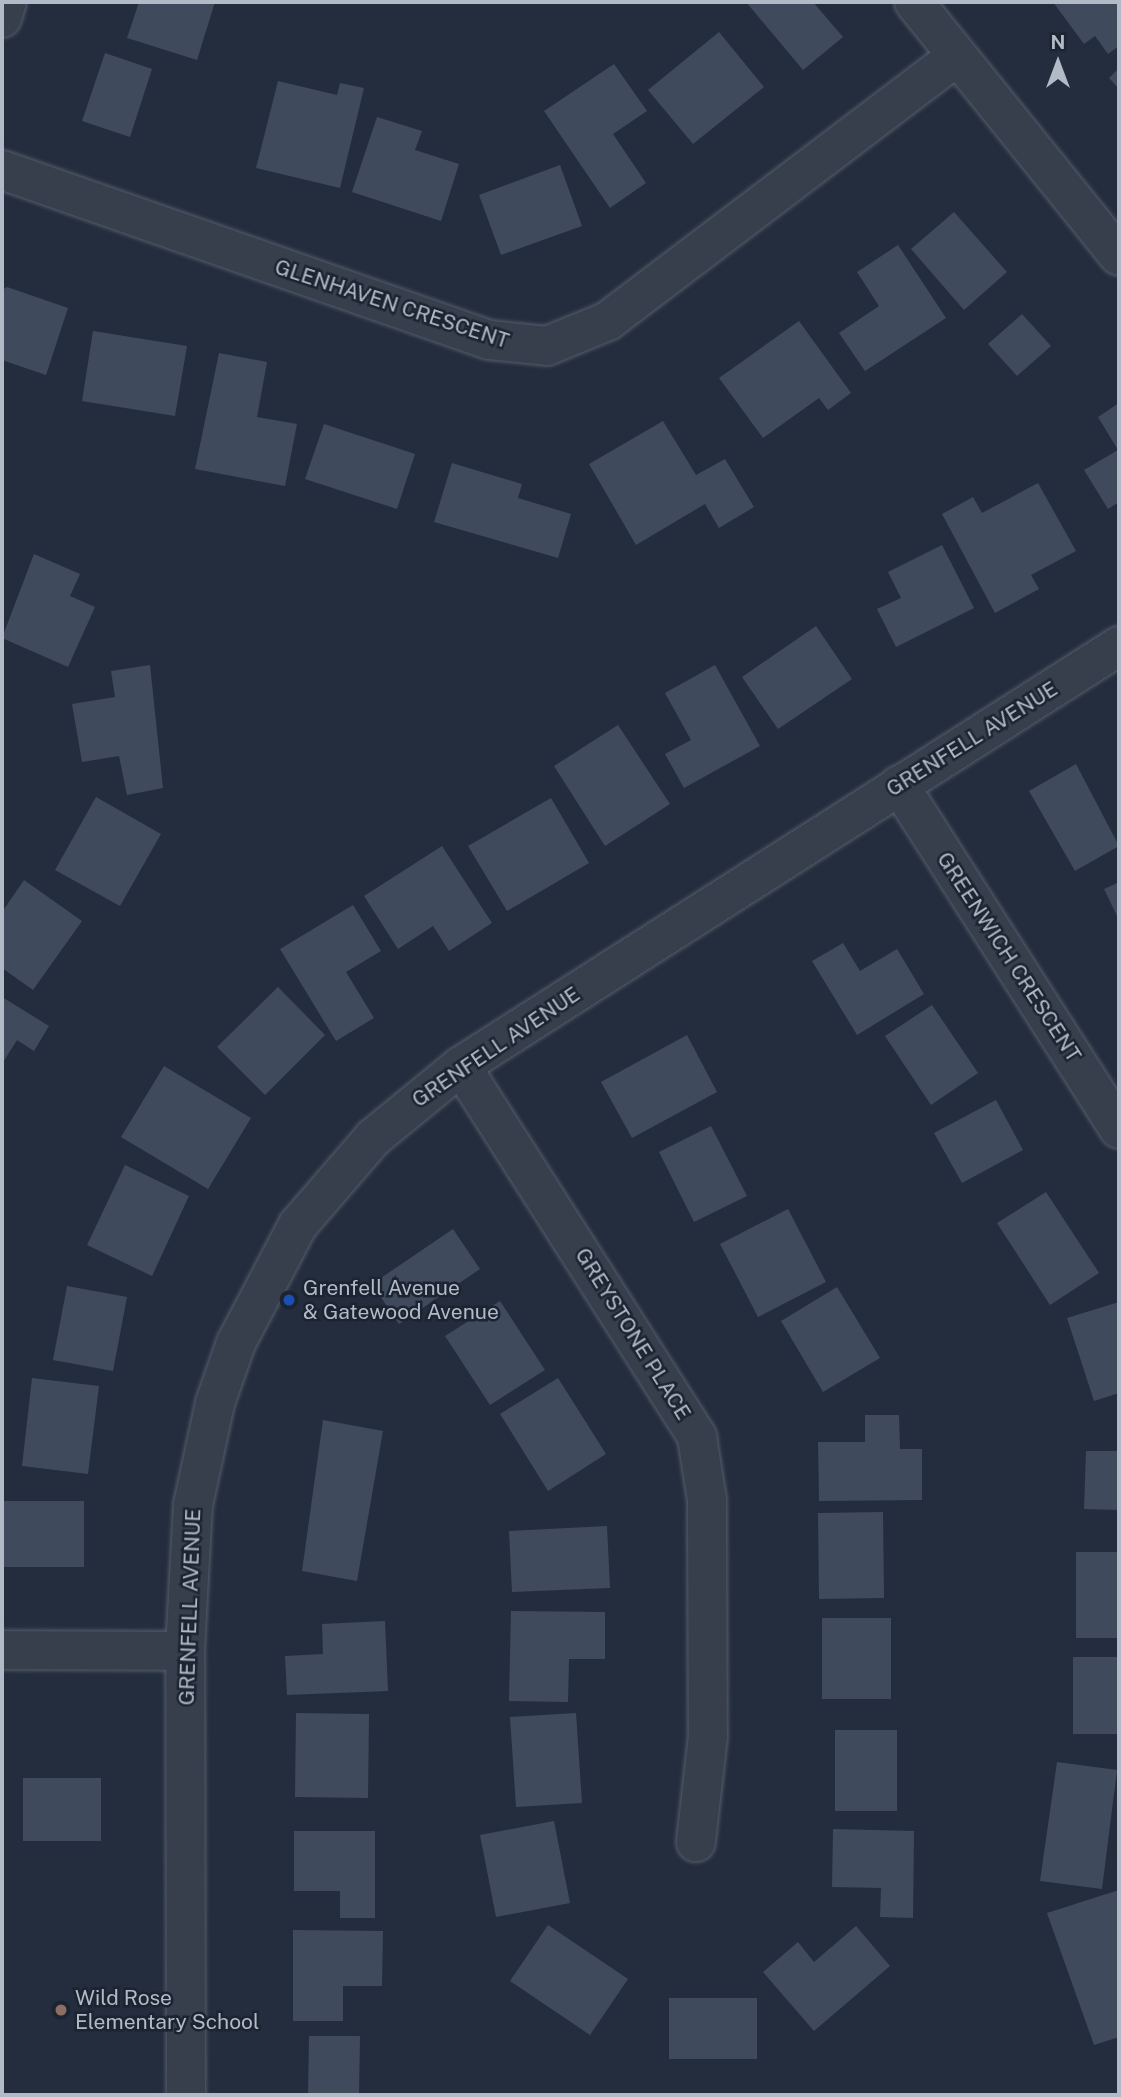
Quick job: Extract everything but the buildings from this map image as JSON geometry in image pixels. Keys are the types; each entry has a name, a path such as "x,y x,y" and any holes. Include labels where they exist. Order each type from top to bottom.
{"street":[{"path":"2,18 7,2"},
{"path":"914,2 1119,256"},
{"name":"GLENHAVEN CRESCENT","path":"2,170 489,340 547,345 607,321 956,57"},
{"name":"GRENFELL AVENUE","path":"187,2095 185,1650 188,1553 202,1456 215,1403 262,1286 333,1181 381,1130 461,1066 1119,646"},
{"name":"GREENWICH CRESCENT","path":"899,785 1119,1129"},
{"name":"GREYSTONE PLACE","path":"461,1066 697,1437 707,1500 708,1737 696,1842"},
{"path":"2,1650 185,1650"}],"place":[{"name":"Grenfell Avenue & Gatewood Avenue","path":"289,1300"},
{"name":"Wild Rose Elementary School","path":"61,2010"}]}
